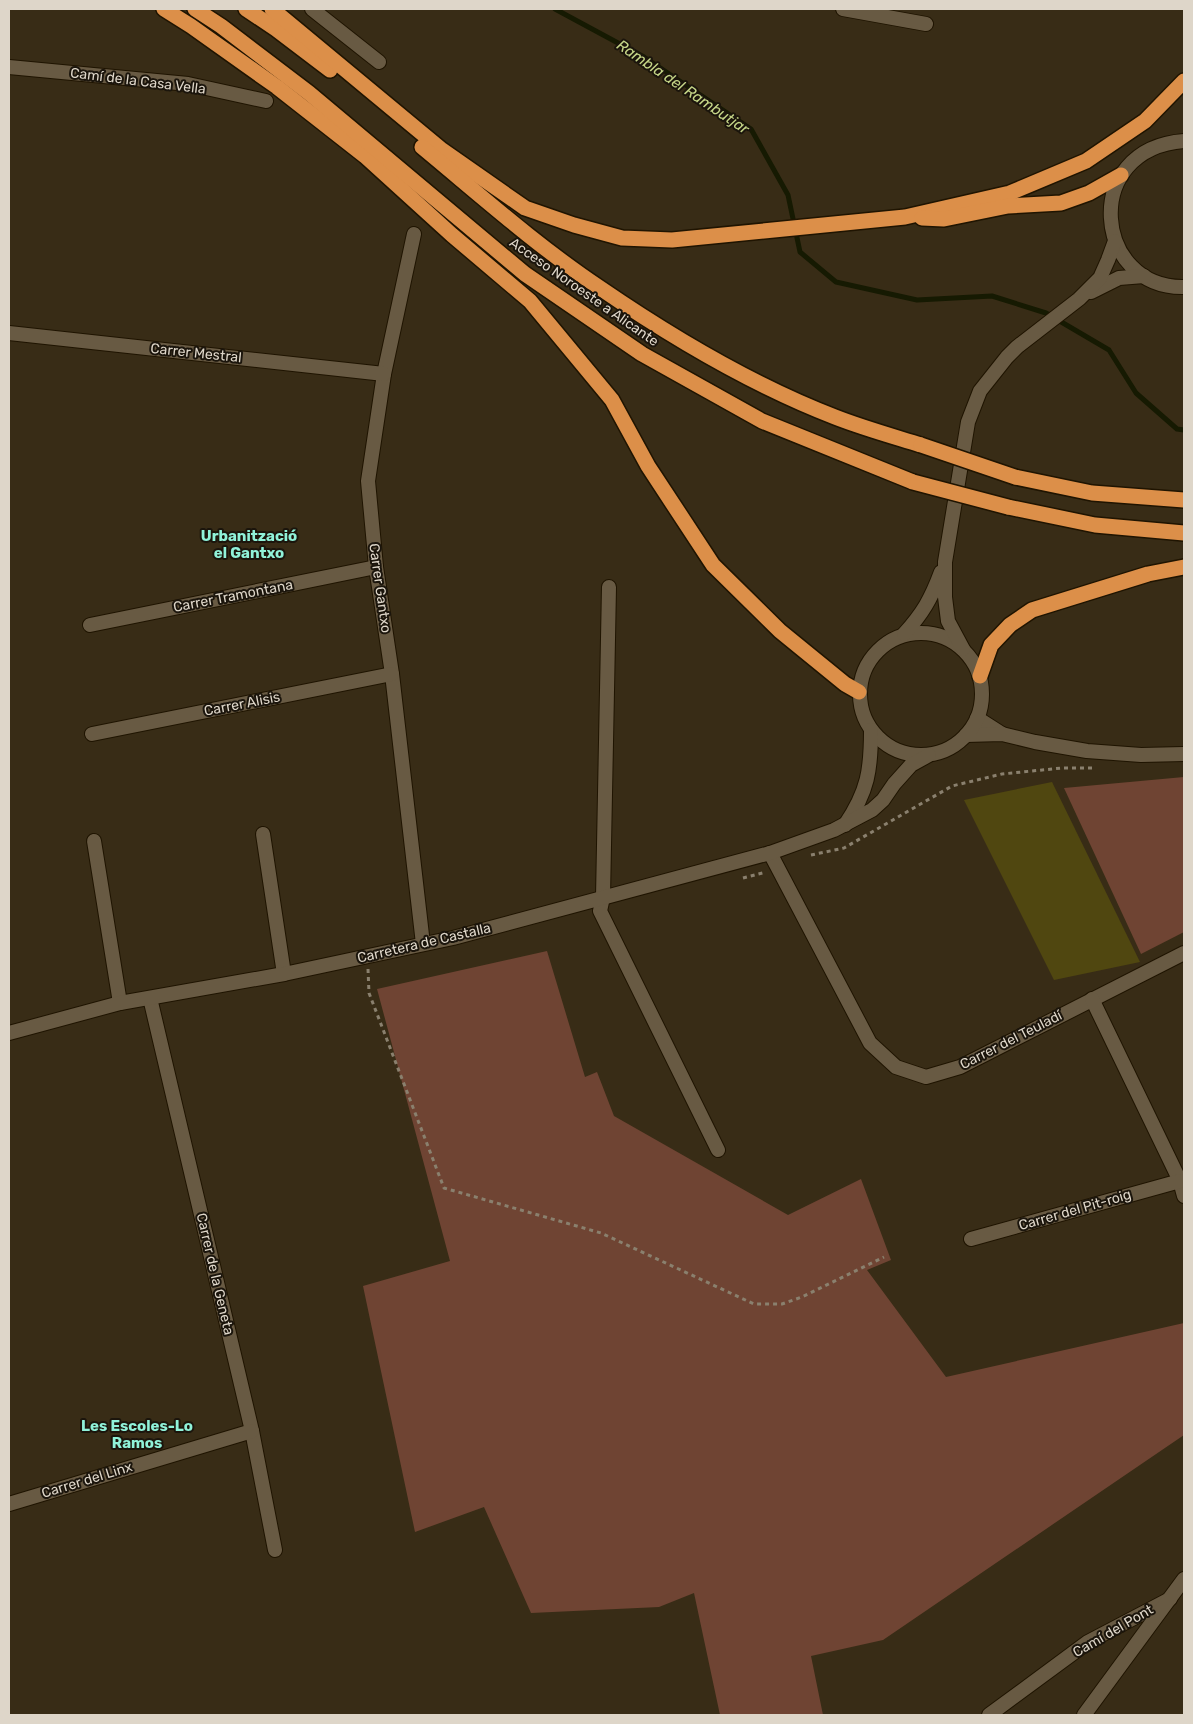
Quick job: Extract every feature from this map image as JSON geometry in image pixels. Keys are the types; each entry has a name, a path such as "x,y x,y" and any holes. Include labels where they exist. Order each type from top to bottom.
{"highway":[{"path":"164,9 277,87 358,150 452,235 530,301 612,400 648,466 713,565 780,631 844,684 859,692"},
{"name":"Acceso Noroeste a Alicante","path":"195,9 221,26 310,93 525,274 642,354 762,421 913,482 1008,507 1095,525 1184,533"},
{"name":"Acceso Noroeste a Alicante","path":"246,9 276,29 332,72 521,229 598,288 709,356 769,388 835,417 1015,477 1092,493 1184,500"},
{"path":"272,9 442,150 526,208 574,225 622,238 672,240 905,217 1010,193 1086,161 1144,122 1184,81"},
{"path":"905,217 944,219 1008,206 1061,203 1089,193 1121,175"},
{"path":"980,676 991,645 1010,625 1032,610 1148,574 1184,567"}],"street":[{"path":"312,9 379,62"},
{"path":"843,9 926,24"},
{"name":"Camí de la Casa Vella","path":"9,67 188,84 266,101"},
{"path":"1184,141 1168,142 1149,149 1133,160 1121,175 1112,196 1110,219 1115,241 1127,261 1144,276 1162,284 1184,287"},
{"name":"Carrer Gantxo","path":"414,234 384,374 368,482 376,567 392,674 423,944"},
{"path":"963,649 946,637 925,632 904,634 886,642 872,656 863,673 859,692 862,712 871,730 883,742 897,750 912,755 929,755 949,748 966,735 977,718 982,704 980,676 948,621 944,597 945,562 968,422 980,391 1017,347 1079,298 1100,278 1115,241"},
{"path":"1079,298 1119,278 1144,276"},
{"name":"Carrer Mestral","path":"9,333 384,374"},
{"path":"904,634 918,619 931,599 945,562"},
{"name":"Carrer Tramontana","path":"90,624 376,567"},
{"path":"609,587 603,897 600,911 718,1150"},
{"name":"Carrer Alisis","path":"92,734 392,674"},
{"path":"977,718 1002,734"},
{"path":"840,828 862,796 869,776 871,730"},
{"path":"966,735 1002,734 1087,751 1184,754"},
{"name":"Carretera de Castalla","path":"9,1033 120,1003 284,974 453,938 770,853 840,828 872,810 883,800 911,764 929,755"},
{"path":"263,834 284,974"},
{"path":"94,841 120,1003"},
{"name":"Carrer del Teuladí","path":"770,853 870,1043 896,1067 926,1077 960,1067 1184,953"},
{"name":"Carrer de la Geneta","path":"150,998 252,1431 275,1550"},
{"path":"1092,999 1180,1181 1184,1196"},
{"name":"Carrer del Pit-roig","path":"971,1239 1180,1181"},
{"name":"Carrer del Linx","path":"9,1504 252,1431"},
{"name":"Camí del Pont","path":"988,1715 1088,1642 1170,1599 1184,1579"},
{"path":"1084,1715 1170,1599"}],"path":[{"path":"367,956 369,993 444,1188 601,1233 754,1304 782,1304 884,1257"}],"shaded area":[{"path":"1184,777 1184,932 1141,954 1064,788"},
{"path":"547,951 585,1077 597,1072 614,1116 788,1215 861,1179 891,1260 867,1270 946,1377 1184,1323 1184,1435 883,1640 811,1656 823,1715 720,1715 694,1593 659,1607 531,1613 484,1507 415,1532 363,1286 450,1261 377,989"}],"building":[{"path":"1052,782 1140,962 1054,980 964,800"}],"waterway":[{"name":"Rambla del Rambutjar","path":"555,9 644,57 751,129 788,195 800,252 836,282 917,300 992,296 1046,313 1109,350 1136,393 1177,429 1184,430"}],"district":[{"name":"Urbanització el Gantxo","path":"249,544"},
{"name":"Les Escoles-Lo Ramos","path":"137,1434"}]}
